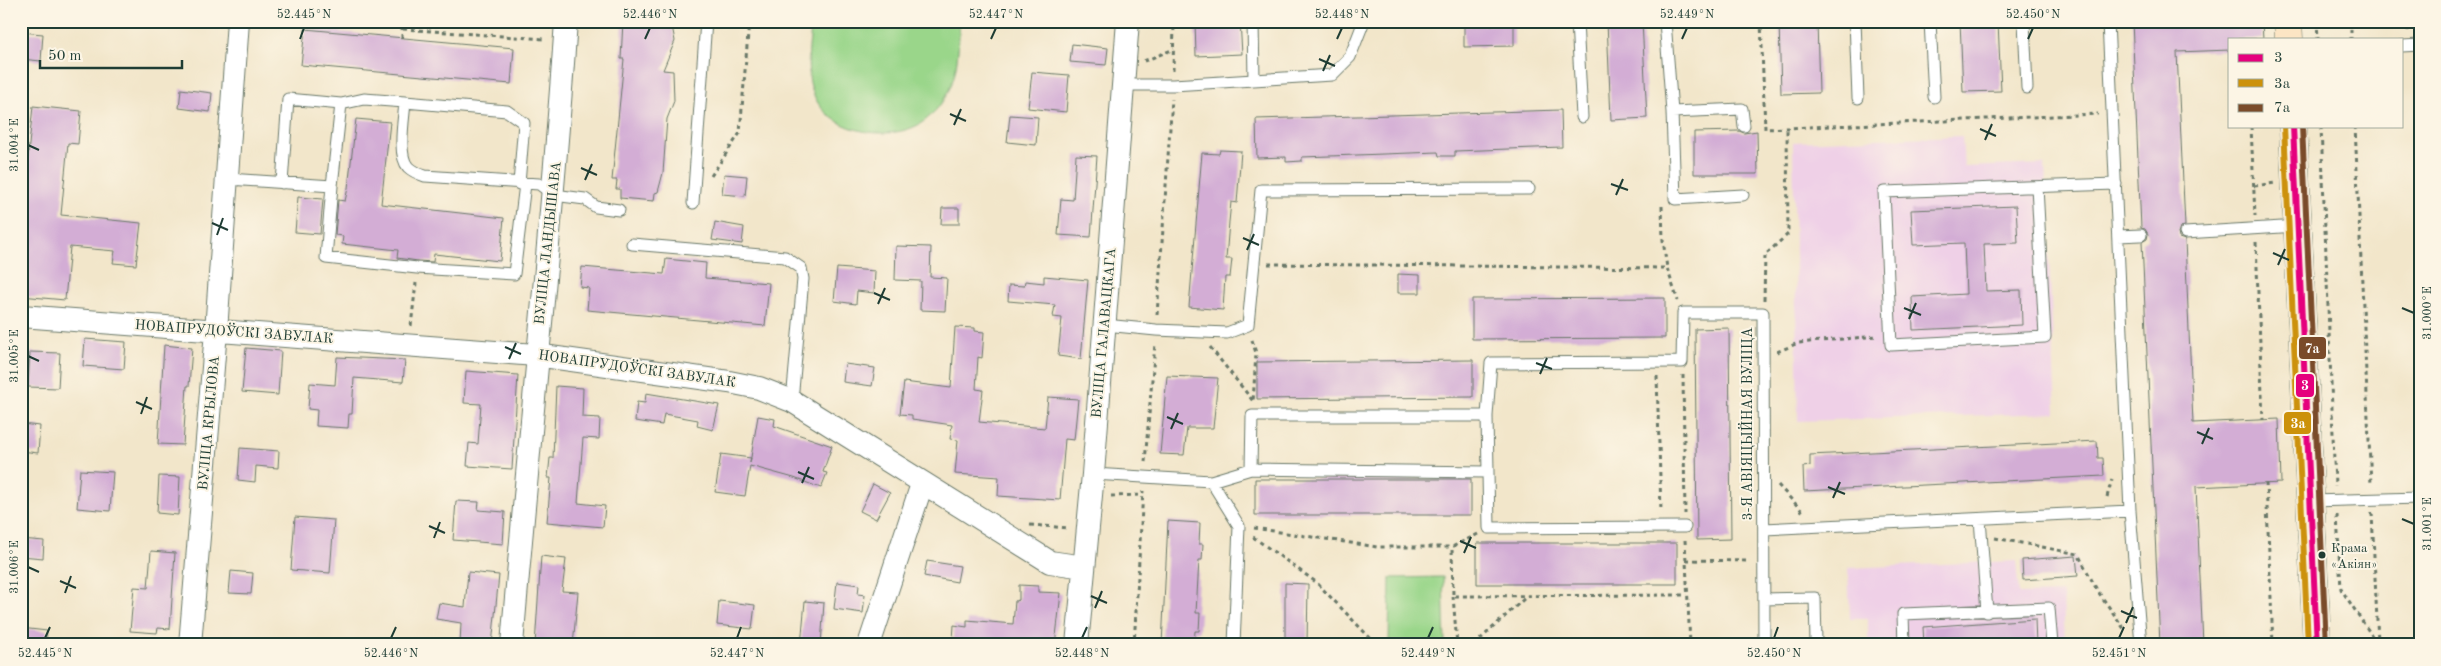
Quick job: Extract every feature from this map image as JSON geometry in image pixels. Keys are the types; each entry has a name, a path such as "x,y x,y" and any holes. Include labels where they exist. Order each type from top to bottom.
{"main road":[{"path":"2288,21 2289,38"},
{"path":"2293,128 2298,226 2323,501 2317,645"}],"street":[{"name":"ВУЛІЦА КРЫЛОВА","path":"190,645 228,179 238,21"},
{"name":"ВУЛІЦА ЛАНДЫШАВА","path":"512,645 536,355 554,195 566,21"},
{"name":"ВУЛІЦА ГАЛАВАЦКАГА","path":"1077,645 1093,474 1128,21"},
{"name":"НОВАПРУДОЎСКІ ЗАВУЛАК","path":"21,316 536,355 729,382 758,388 792,401 922,484 1050,562 1084,567"},
{"path":"869,645 922,484"}],"lane":[{"path":"692,203 706,21"},
{"path":"1253,21 1254,80"},
{"path":"1123,84 1173,85 1332,75 1350,57 1364,21"},
{"path":"1577,21 1582,117"},
{"path":"1665,21 1672,112 1675,199 1743,195"},
{"path":"1855,21 1858,98"},
{"path":"1930,21 1934,97"},
{"path":"2024,21 2027,88"},
{"path":"2108,21 2130,511 2141,645"},
{"path":"2404,46 2419,45"},
{"path":"282,183 288,99 341,104 364,99 507,111 524,123 522,184 514,274 417,268 326,258 341,104"},
{"path":"405,102 402,153 406,166 414,172 425,176 539,184 554,195 585,200 596,207 620,210"},
{"path":"1672,112 1742,109 1744,126"},
{"path":"228,179 332,186"},
{"path":"2037,187 2045,338 1891,345 1884,192 2116,184"},
{"path":"1105,325 1156,330 1227,333 1248,325 1261,190 1529,189"},
{"path":"2185,233 2298,226"},
{"path":"2118,236 2142,235"},
{"path":"632,244 784,258 801,268 803,279 792,401"},
{"path":"1682,313 1682,362 1492,363 1487,416 1487,472 1489,528 1685,527"},
{"name":"3-Я АВІЯЦЫЙНАЯ ВУЛІЦА","path":"1682,313 1763,313 1764,645"},
{"path":"1251,469 1252,416 1487,416"},
{"path":"1093,474 1144,479 1211,481 1251,469 1487,472"},
{"path":"1211,481 1239,526 1234,645"},
{"path":"2323,501 2420,498"},
{"path":"1764,529 2130,511"},
{"path":"1980,519 1987,612"},
{"path":"1764,599 1815,598 1816,642"},
{"path":"1904,645 1903,614 2049,608 2052,645"}],"path":[{"path":"402,21 402,38"},
{"path":"692,203 740,133 750,21"},
{"path":"1134,645 1144,479 1173,85 1174,21"},
{"path":"1761,21 1765,130 2113,114"},
{"path":"2317,21 2318,38"},
{"path":"2350,21 2351,38"},
{"path":"403,29 550,39"},
{"path":"2419,45 2420,135"},
{"path":"2252,128 2263,420"},
{"path":"2321,128 2323,501 2341,589 2378,644"},
{"path":"2355,128 2378,644"},
{"path":"1763,313 1765,255 1788,234 1787,129"},
{"path":"1255,264 1667,268 1682,313"},
{"path":"411,332 417,268"},
{"path":"1248,325 1256,353 1252,416"},
{"path":"1198,332 1253,402"},
{"path":"1763,357 1798,343 1890,335"},
{"path":"1657,362 1662,528"},
{"path":"1682,362 1685,527 1690,645"},
{"path":"1764,470 1817,526"},
{"path":"2266,483 2273,645"},
{"path":"1105,496 1143,495"},
{"path":"1239,526 1377,547 1452,547 1489,528"},
{"path":"1239,526 1316,582 1377,645"},
{"path":"1981,534 2008,542 2078,554 2097,590 2125,630 2126,637"},
{"path":"1452,547 1457,645"},
{"path":"1686,560 1764,561"},
{"path":"1453,596 1687,595"},
{"path":"1474,645 1527,596"}],"shaded area":[{"path":"1962,136 1964,167 2045,164 2056,413 1798,421 1793,142"},
{"path":"2016,561 2019,594 2063,593 2065,645 1868,645 1868,619 1850,619 1848,568"}],"green space":[{"path":"812,21 960,21 956,66 952,84 939,106 927,119 918,125 892,133 864,131 850,127 837,121 827,113 813,94 808,63"},
{"path":"1443,577 1445,645 1389,645 1390,578"}],"building":[{"path":"623,21 671,21 675,41 663,70 673,71 674,101 667,119 663,173 654,201 620,198 620,189 616,189 617,180 612,180 624,59 621,59"},
{"path":"1195,21 1240,21 1242,54 1196,56"},
{"path":"1607,21 1642,21 1647,118 1611,120"},
{"path":"1779,21 1817,21 1819,93 1781,94"},
{"path":"1960,21 1998,21 2001,91 1963,92"},
{"path":"2132,21 2262,21 2263,38 2228,38 2228,50 2177,52 2185,226 2180,227 2178,233 2179,238 2185,240 2193,423 2279,419 2281,483 2196,487 2203,645 2160,645 2142,242 2147,239 2148,234 2145,229 2141,228"},
{"path":"1514,24 1514,46 1464,47 1464,26"},
{"path":"305,29 514,48 511,84 301,65"},
{"path":"21,32 43,34 41,61 21,59"},
{"path":"1072,44 1108,48 1106,65 1070,62"},
{"path":"1032,72 1069,75 1066,112 1028,108"},
{"path":"181,89 212,93 210,112 179,108"},
{"path":"33,106 81,111 78,144 68,143 61,215 141,223 136,265 113,263 115,251 70,247 65,300 21,296 21,222"},
{"path":"1561,110 1562,147 1455,151 1455,156 1439,156 1438,152 1302,157 1302,161 1286,162 1286,157 1257,158 1256,119"},
{"path":"1010,115 1038,117 1036,145 1007,142"},
{"path":"356,119 390,122 381,204 504,218 500,261 434,254 433,262 418,261 397,258 398,250 342,244 343,236 335,235 338,200 345,201 348,188"},
{"path":"1739,131 1744,133 1757,131 1758,174 1694,174 1694,132"},
{"path":"1220,150 1241,151 1237,203 1231,202 1229,222 1226,259 1232,259 1230,277 1225,277 1223,310 1189,307 1202,153 1219,154"},
{"path":"1076,155 1097,156 1091,237 1058,235 1061,199 1073,200"},
{"path":"724,174 747,176 745,196 722,194"},
{"path":"298,197 323,199 320,234 295,232"},
{"path":"2016,206 2018,243 1984,244 1986,291 2021,290 2022,325 1913,330 1912,297 1966,294 1964,243 1913,245 1911,210"},
{"path":"942,208 959,208 959,224 941,224"},
{"path":"715,222 744,227 742,244 712,240"},
{"path":"896,246 931,247 930,277 947,278 945,311 920,310 921,281 895,280"},
{"path":"666,259 706,263 705,278 769,283 765,326 587,310 589,288 580,287 582,267 664,274"},
{"path":"837,268 875,271 874,293 857,291 856,304 834,301"},
{"path":"1398,274 1420,275 1420,293 1398,293"},
{"path":"1044,276 1088,280 1081,359 1058,356 1062,318 1053,317 1055,305 1008,301 1009,285 1024,286 1025,281 1044,283"},
{"path":"1665,298 1665,338 1472,339 1472,299"},
{"path":"955,327 975,328 975,331 984,332 982,358 978,357 976,389 983,390 979,422 1045,428 1048,397 1078,399 1074,440 1065,439 1060,500 998,496 999,477 955,474 958,440 950,439 952,425 912,419 912,415 900,414 904,382 951,388"},
{"path":"1729,328 1731,539 1697,540 1695,329"},
{"path":"85,339 126,342 124,369 83,366"},
{"path":"164,345 192,348 183,445 158,444"},
{"path":"246,348 281,351 278,395 242,392"},
{"path":"30,352 60,353 58,388 28,387"},
{"path":"337,357 405,360 403,382 354,378 352,414 349,414 348,428 316,426 317,410 308,409 310,383 335,385"},
{"path":"1473,360 1473,397 1257,399 1257,362"},
{"path":"845,364 875,368 872,386 843,382"},
{"path":"466,371 518,375 512,469 467,466 469,443 478,444 481,404 464,403"},
{"path":"1167,376 1218,378 1213,428 1187,428 1184,455 1160,454"},
{"path":"556,386 583,388 582,417 600,418 599,439 583,438 578,503 605,506 603,527 547,522 551,478 548,478 550,458 553,458"},
{"path":"646,393 719,405 713,430 697,426 698,420 664,414 662,425 635,421 637,402 645,403"},
{"path":"758,416 775,419 774,426 832,446 823,472 827,473 821,488 794,478 750,466 745,496 715,492 721,454 751,458"},
{"path":"21,424 40,426 38,453 21,451"},
{"path":"2097,441 2098,458 2103,458 2104,476 1804,491 1803,467 1810,466 1810,455"},
{"path":"240,448 279,451 278,468 256,466 255,482 238,480"},
{"path":"80,470 113,472 110,511 77,508"},
{"path":"159,476 180,477 178,515 157,513"},
{"path":"1255,479 1471,479 1471,515 1255,515"},
{"path":"873,484 890,493 876,519 860,511"},
{"path":"456,501 479,502 478,510 505,512 503,544 453,540"},
{"path":"295,517 334,520 330,573 291,570"},
{"path":"1168,521 1200,523 1199,544 1203,544 1202,560 1199,560 1196,613 1200,613 1199,631 1195,631 1194,645 1162,645"},
{"path":"21,539 44,541 43,558 21,556"},
{"path":"1477,543 1677,543 1677,584 1477,584"},
{"path":"151,551 175,553 170,629 158,628 157,633 130,631 134,587 148,588"},
{"path":"541,556 566,559 562,591 578,592 573,645 535,645"},
{"path":"2076,556 2078,576 2023,580 2022,560"},
{"path":"927,561 960,566 957,582 924,576"},
{"path":"231,571 253,573 251,594 229,593"},
{"path":"468,572 499,575 492,645 460,645 461,623 436,619 439,603 465,607"},
{"path":"837,582 859,585 858,594 865,595 863,613 834,609"},
{"path":"1285,583 1308,584 1307,645 1285,645"},
{"path":"1019,585 1038,586 1038,592 1061,593 1055,645 1004,645 953,640 954,625 967,627 967,620 1013,624 1015,601 1019,600"},
{"path":"719,601 755,605 752,629 717,625"},
{"path":"805,601 824,603 821,645 801,645"},
{"path":"2035,619 2036,645 1924,645 1923,627"},
{"path":"21,628 47,631 46,645 21,645"}],"transit line":[{"name":"3а","path":"2284,128 2308,645"},
{"name":"3","path":"2293,128 2317,645"},
{"name":"7а","path":"2302,128 2326,645"}],"place":[{"name":"Крама «Акіян»","path":"2322,555"}]}
